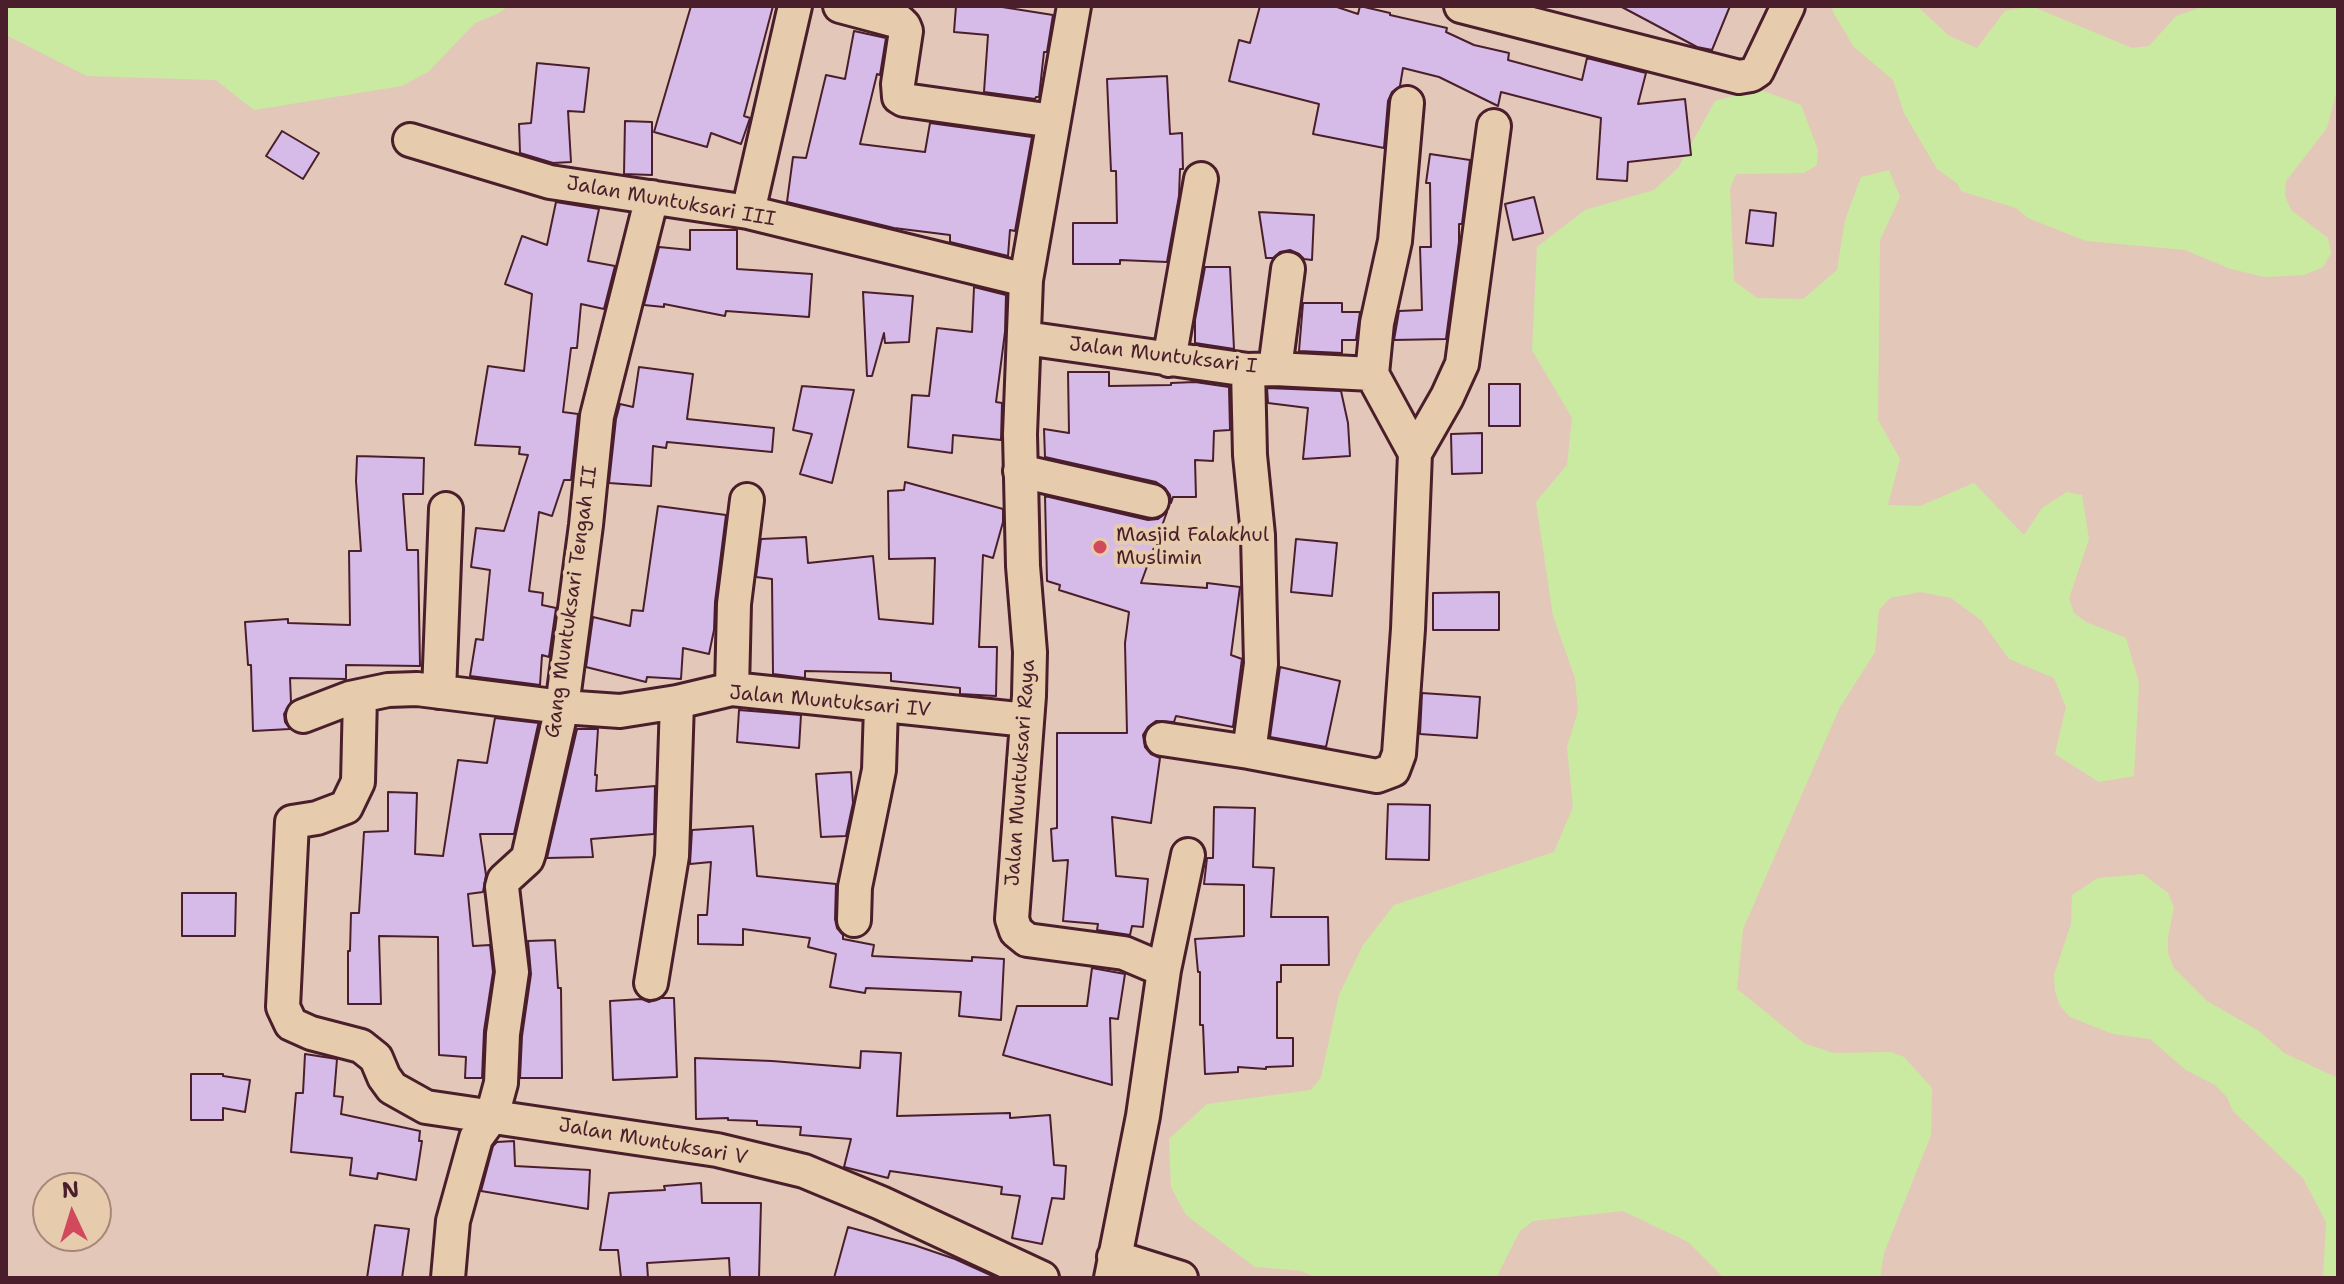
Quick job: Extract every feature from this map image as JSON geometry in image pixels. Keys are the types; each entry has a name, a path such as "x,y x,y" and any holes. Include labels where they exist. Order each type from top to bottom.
{"street":[{"path":"748,212 795,6"},
{"path":"840,6 900,22 904,26 906,31 898,84 899,97 904,100 1053,121"},
{"name":"Jalan Muntuksari Raya","path":"1074,6 1026,280 1020,471 1030,652 1012,919 1016,931 1027,940 1124,953 1164,970"},
{"path":"1461,6 1739,77 1757,71 1788,6"},
{"path":"1407,103 1395,241 1377,323 1372,374 1415,453"},
{"path":"1162,739 1377,776 1393,770 1399,754 1408,629 1415,453 1462,364 1494,126"},
{"name":"Jalan Muntuksari III","path":"410,140 550,182 748,212 1026,280"},
{"path":"1169,360 1201,179"},
{"name":"Gang Muntuksari Tengah II","path":"448,1278 453,1221 476,1138 492,1116 501,1083 503,1034 512,972 502,887 504,880 527,859 529,853 562,707 597,416 652,197"},
{"path":"1249,752 1261,664 1258,535 1250,455 1262,370 1288,269"},
{"name":"Jalan Muntuksari I","path":"1025,338 1169,360 1262,370 1372,374"},
{"path":"1020,471 1152,501"},
{"path":"732,689 734,604 747,500"},
{"path":"439,692 446,509"},
{"name":"Jalan Muntuksari IV","path":"303,716 350,698 388,690 417,689 620,711 732,689 1027,720"},
{"name":"Jalan Muntuksari V","path":"360,696 358,782 346,807 317,818 292,822 283,1007 291,1024 311,1033 361,1046 376,1058 392,1088 426,1107 717,1150 804,1171 1042,1278"},
{"path":"651,983 672,856 677,702"},
{"path":"854,920 855,887 879,770 881,706"},
{"path":"1181,1278 1112,1268 1143,1116 1164,970 1188,855"}],"green space":[{"path":"6,6 508,6 475,23 428,72 402,86 254,110 216,80 87,76 6,35"},
{"path":"1832,6 1917,6 1949,36 1977,48 2005,11 2031,6 2132,48 2149,46 2176,16 2205,6 2338,6 2338,86 2327,128 2286,181 2285,196 2291,210 2328,238 2331,253 2323,267 2304,275 2265,277 2231,269 2185,250 2086,241 2028,218 2016,208 1961,191 1958,184 1937,169 1904,113 1893,80 1854,47"},
{"path":"1758,89 1801,105 1818,150 1817,165 1804,173 1736,174 1730,188 1734,281 1757,298 1803,299 1837,270 1845,220 1861,177 1889,170 1900,197 1880,240 1878,420 1900,459 1888,505 1920,506 1974,483 2024,535 2042,508 2067,492 2082,495 2089,539 2069,598 2074,613 2086,622 2126,638 2139,683 2134,776 2099,782 2055,754 2066,707 2054,678 2009,659 1981,620 1951,598 1920,592 1890,598 1879,610 1875,652 1840,707 1743,929 1737,989 1804,1043 1833,1053 1891,1052 1904,1057 1932,1088 1931,1135 1884,1253 1880,1278 1724,1278 1688,1242 1623,1211 1533,1221 1520,1231 1496,1278 1318,1278 1301,1271 1255,1267 1186,1215 1171,1187 1169,1139 1207,1104 1311,1090 1321,1077 1339,995 1363,945 1394,905 1554,852 1573,807 1567,747 1578,711 1575,678 1553,616 1536,502 1567,465 1572,418 1532,350 1537,247 1585,210 1654,190 1678,168 1715,101"},
{"path":"2143,874 2168,893 2174,907 2168,953 2174,968 2207,1001 2259,1031 2284,1053 2338,1078 2338,1278 2323,1278 2326,1222 2303,1178 2233,1111 2227,1097 2215,1085 2186,1070 2150,1039 2113,1034 2070,1017 2060,1006 2054,975 2071,924 2072,895 2098,878"}],"building":[{"path":"691,6 773,6 744,116 750,118 741,144 711,133 707,147 654,132"},
{"path":"956,6 996,6 1053,15 1047,52 1044,52 1039,97 984,92 988,35 954,32"},
{"path":"1260,6 1334,6 1358,14 1360,6 1447,28 1446,32 1474,45 1509,53 1508,60 1582,80 1587,58 1646,73 1638,104 1685,99 1691,155 1628,162 1627,181 1597,179 1601,118 1501,92 1498,106 1439,77 1403,68 1400,86 1392,92 1388,101 1384,148 1313,134 1319,104 1229,81 1239,40 1250,43"},
{"path":"1620,6 1730,6 1712,50 1697,47"},
{"path":"854,31 886,38 880,75 877,74 860,144 925,152 930,123 1032,137 1015,231 1010,230 1008,256 950,242 950,235 894,228 787,202 793,157 806,158 826,75 845,79"},
{"path":"537,63 589,68 584,112 568,111 571,162 553,163 520,153 519,124 531,123"},
{"path":"1167,76 1170,134 1182,133 1183,169 1180,169 1179,196 1167,262 1120,260 1120,264 1073,264 1073,223 1117,223 1116,171 1111,171 1107,79"},
{"path":"625,121 652,122 652,175 624,174"},
{"path":"282,131 319,153 303,179 266,156"},
{"path":"1430,154 1470,160 1446,339 1394,340 1399,311 1422,310 1420,247 1431,247 1430,183 1426,183"},
{"path":"1534,197 1543,233 1513,240 1505,204"},
{"path":"556,202 599,209 588,261 615,266 604,309 581,304 577,348 571,348 563,412 578,414 571,480 564,480 552,516 539,512 529,591 543,593 542,605 556,608 549,657 542,655 540,685 470,676 476,639 483,640 490,570 471,567 476,528 504,531 528,455 519,454 520,447 475,445 488,366 524,371 532,294 505,284 522,236 547,245"},
{"path":"1750,210 1776,213 1773,246 1746,243"},
{"path":"1259,212 1314,215 1312,260 1304,259 1290,250 1266,258"},
{"path":"690,230 737,230 737,269 812,274 809,317 726,311 725,316 664,304 664,307 644,305 659,247 690,250"},
{"path":"1205,267 1230,267 1234,349 1195,343 1195,320"},
{"path":"974,287 1006,295 1005,332 996,402 1002,403 1001,440 953,435 952,453 908,447 912,395 929,396 937,328 972,332"},
{"path":"863,292 913,296 909,342 885,343 884,333 872,376 867,376"},
{"path":"1303,303 1342,303 1342,312 1360,312 1356,340 1342,340 1342,353 1299,351"},
{"path":"639,367 693,374 687,419 774,428 772,452 667,442 666,448 653,446 651,486 609,483 616,419 620,404 633,407"},
{"path":"1068,372 1109,372 1109,386 1195,382 1229,387 1230,430 1214,431 1213,461 1195,460 1196,497 1173,497 1171,503 1165,488 1156,482 1045,457 1044,429 1069,433"},
{"path":"1489,384 1520,384 1520,426 1489,426"},
{"path":"802,386 854,390 832,483 800,474 812,434 793,430"},
{"path":"1267,388 1341,391 1348,423 1350,456 1303,459 1308,408 1268,403"},
{"path":"1482,433 1482,473 1452,474 1451,434"},
{"path":"357,456 424,458 423,494 403,494 407,550 418,550 420,666 346,665 346,679 290,678 291,702 284,714 290,729 253,731 251,665 248,665 245,622 288,619 288,623 350,625 349,551 361,551"},
{"path":"905,482 1003,509 1003,522 993,558 983,555 979,647 997,647 996,696 960,694 960,688 891,681 891,673 805,671 805,678 773,674 772,579 756,577 761,539 806,537 808,563 873,556 879,619 933,624 935,558 889,559 888,491 904,490"},
{"path":"1045,496 1148,520 1158,519 1167,512 1141,583 1207,588 1207,583 1240,587 1231,655 1242,659 1233,727 1176,716 1174,722 1156,721 1143,735 1145,747 1160,758 1151,823 1112,817 1116,876 1148,879 1143,927 1132,926 1130,935 1097,930 1098,924 1063,921 1068,860 1053,861 1051,829 1057,828 1057,733 1127,733 1125,643 1129,612 1059,590 1060,585 1047,581"},
{"path":"658,506 726,515 709,654 683,648 681,679 647,677 646,682 586,667 593,617 630,626 632,610 643,611"},
{"path":"1296,539 1337,543 1332,596 1291,592"},
{"path":"1499,592 1499,630 1433,630 1433,593"},
{"path":"1280,667 1340,681 1326,747 1270,737"},
{"path":"1422,693 1480,697 1477,738 1420,734"},
{"path":"739,710 801,715 799,748 737,742"},
{"path":"495,718 539,723 514,834 480,834 486,875 483,892 468,894 473,946 490,945 493,972 484,1031 482,1078 465,1078 466,1057 439,1055 438,937 379,936 381,1004 348,1004 351,913 359,913 364,832 388,831 388,792 417,793 415,854 443,856 458,760 487,763"},
{"path":"577,729 598,729 596,791 655,786 654,834 591,839 593,857 547,858"},
{"path":"851,772 853,803 846,836 821,837 816,774"},
{"path":"1388,804 1430,805 1429,860 1386,859"},
{"path":"1214,807 1255,808 1253,867 1274,868 1271,917 1328,917 1329,965 1281,965 1281,982 1277,982 1277,1038 1293,1038 1293,1066 1266,1069 1238,1067 1238,1072 1205,1074 1203,1025 1200,1025 1200,972 1195,939 1244,936 1244,885 1204,884 1207,858 1213,858"},
{"path":"753,826 757,876 836,884 837,928 843,939 874,945 872,956 972,961 972,957 1004,959 1001,1020 959,1016 961,992 866,988 865,993 830,987 836,954 808,947 810,938 743,929 743,945 698,944 698,915 707,915 711,862 690,864 692,830"},
{"path":"182,893 236,893 235,936 182,936"},
{"path":"555,940 558,988 561,988 562,1078 520,1078 522,1036 531,974 528,941"},
{"path":"1092,968 1125,974 1118,1019 1110,1018 1112,1085 1003,1055 1017,1006 1087,1006"},
{"path":"674,998 677,1077 613,1080 610,1001 642,999 649,1002"},
{"path":"861,1051 901,1053 897,1116 1010,1113 1010,1118 1050,1115 1054,1165 1066,1166 1064,1199 1052,1198 1042,1244 1012,1238 1020,1196 1001,1194 1002,1187 890,1171 888,1178 844,1167 851,1139 800,1135 801,1127 757,1125 757,1121 696,1119 695,1058 860,1068"},
{"path":"305,1054 337,1059 334,1096 343,1097 341,1114 420,1131 419,1141 422,1141 416,1180 378,1173 377,1179 350,1175 352,1158 291,1152 296,1093 303,1093"},
{"path":"191,1074 223,1074 250,1080 245,1112 223,1108 223,1120 191,1120"},
{"path":"514,1141 515,1166 590,1170 588,1209 481,1191 493,1146 497,1142"},
{"path":"701,1183 702,1203 761,1203 759,1278 730,1278 729,1258 647,1263 648,1278 621,1278 618,1250 600,1250 609,1193 665,1190 664,1186"},
{"path":"375,1225 409,1229 402,1278 367,1278"},
{"path":"848,1227 955,1259 997,1278 834,1278"}],"place":[{"name":"Masjid Falakhul Muslimin","path":"1100,547"}]}
